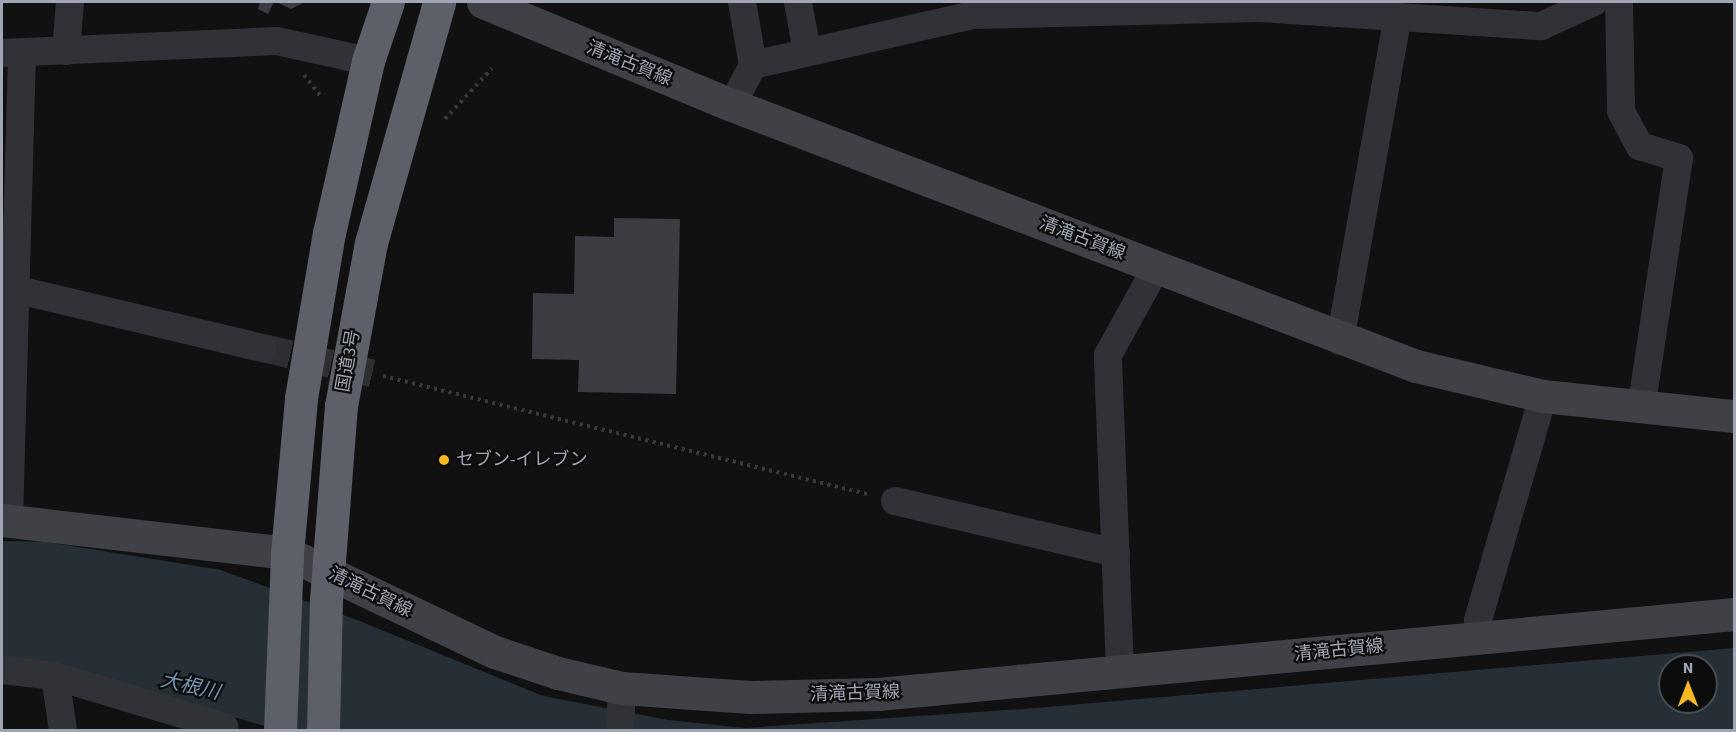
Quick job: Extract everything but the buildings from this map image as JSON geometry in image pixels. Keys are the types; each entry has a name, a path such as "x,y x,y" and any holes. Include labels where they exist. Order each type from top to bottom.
{"highway":[{"path":"280,730 287,553 302,398 329,233 368,61 388,2"},
{"name":"国道3号","path":"323,730 327,586 341,406 371,243 440,2"}],"main road":[{"name":"清滝古賀線","path":"483,2 732,105 1340,341 1486,386 1641,409 1734,416"},
{"name":"清滝古賀線","path":"5,520 287,553 327,586 495,652 622,695 750,697 878,694 1734,614"}],"street":[{"path":"66,51 70,2"},
{"path":"732,105 753,65 742,2"},
{"path":"798,2 807,52"},
{"path":"753,65 973,8 1259,8 1541,26 1594,2"},
{"path":"1619,2 1621,111 1640,146 1679,158 1641,409"},
{"path":"1340,341 1398,17"},
{"path":"5,520 12,53 277,41 368,61"},
{"path":"1120,672 1108,355 1156,268"},
{"path":"10,286 263,348"},
{"path":"1479,637 1478,620 1543,396"},
{"path":"896,501 1116,553"},
{"path":"2,670 55,676 225,727"},
{"path":"55,676 63,730"},
{"path":"620,730 622,695"}],"path":[{"path":"445,119 492,68"},
{"path":"383,376 896,501"}],"water":[{"name":"大根川","path":"2,541 47,542 221,570 362,622 543,696 668,720 745,728 1023,709 1658,655 1658,714 1718,714 1718,654 1664,654 1734,648 1734,730 278,730 82,672 2,665"}],"tunnel":[{"path":"263,348 383,376"}],"place":[{"name":"セブン-イレブン","path":"444,460"}]}
